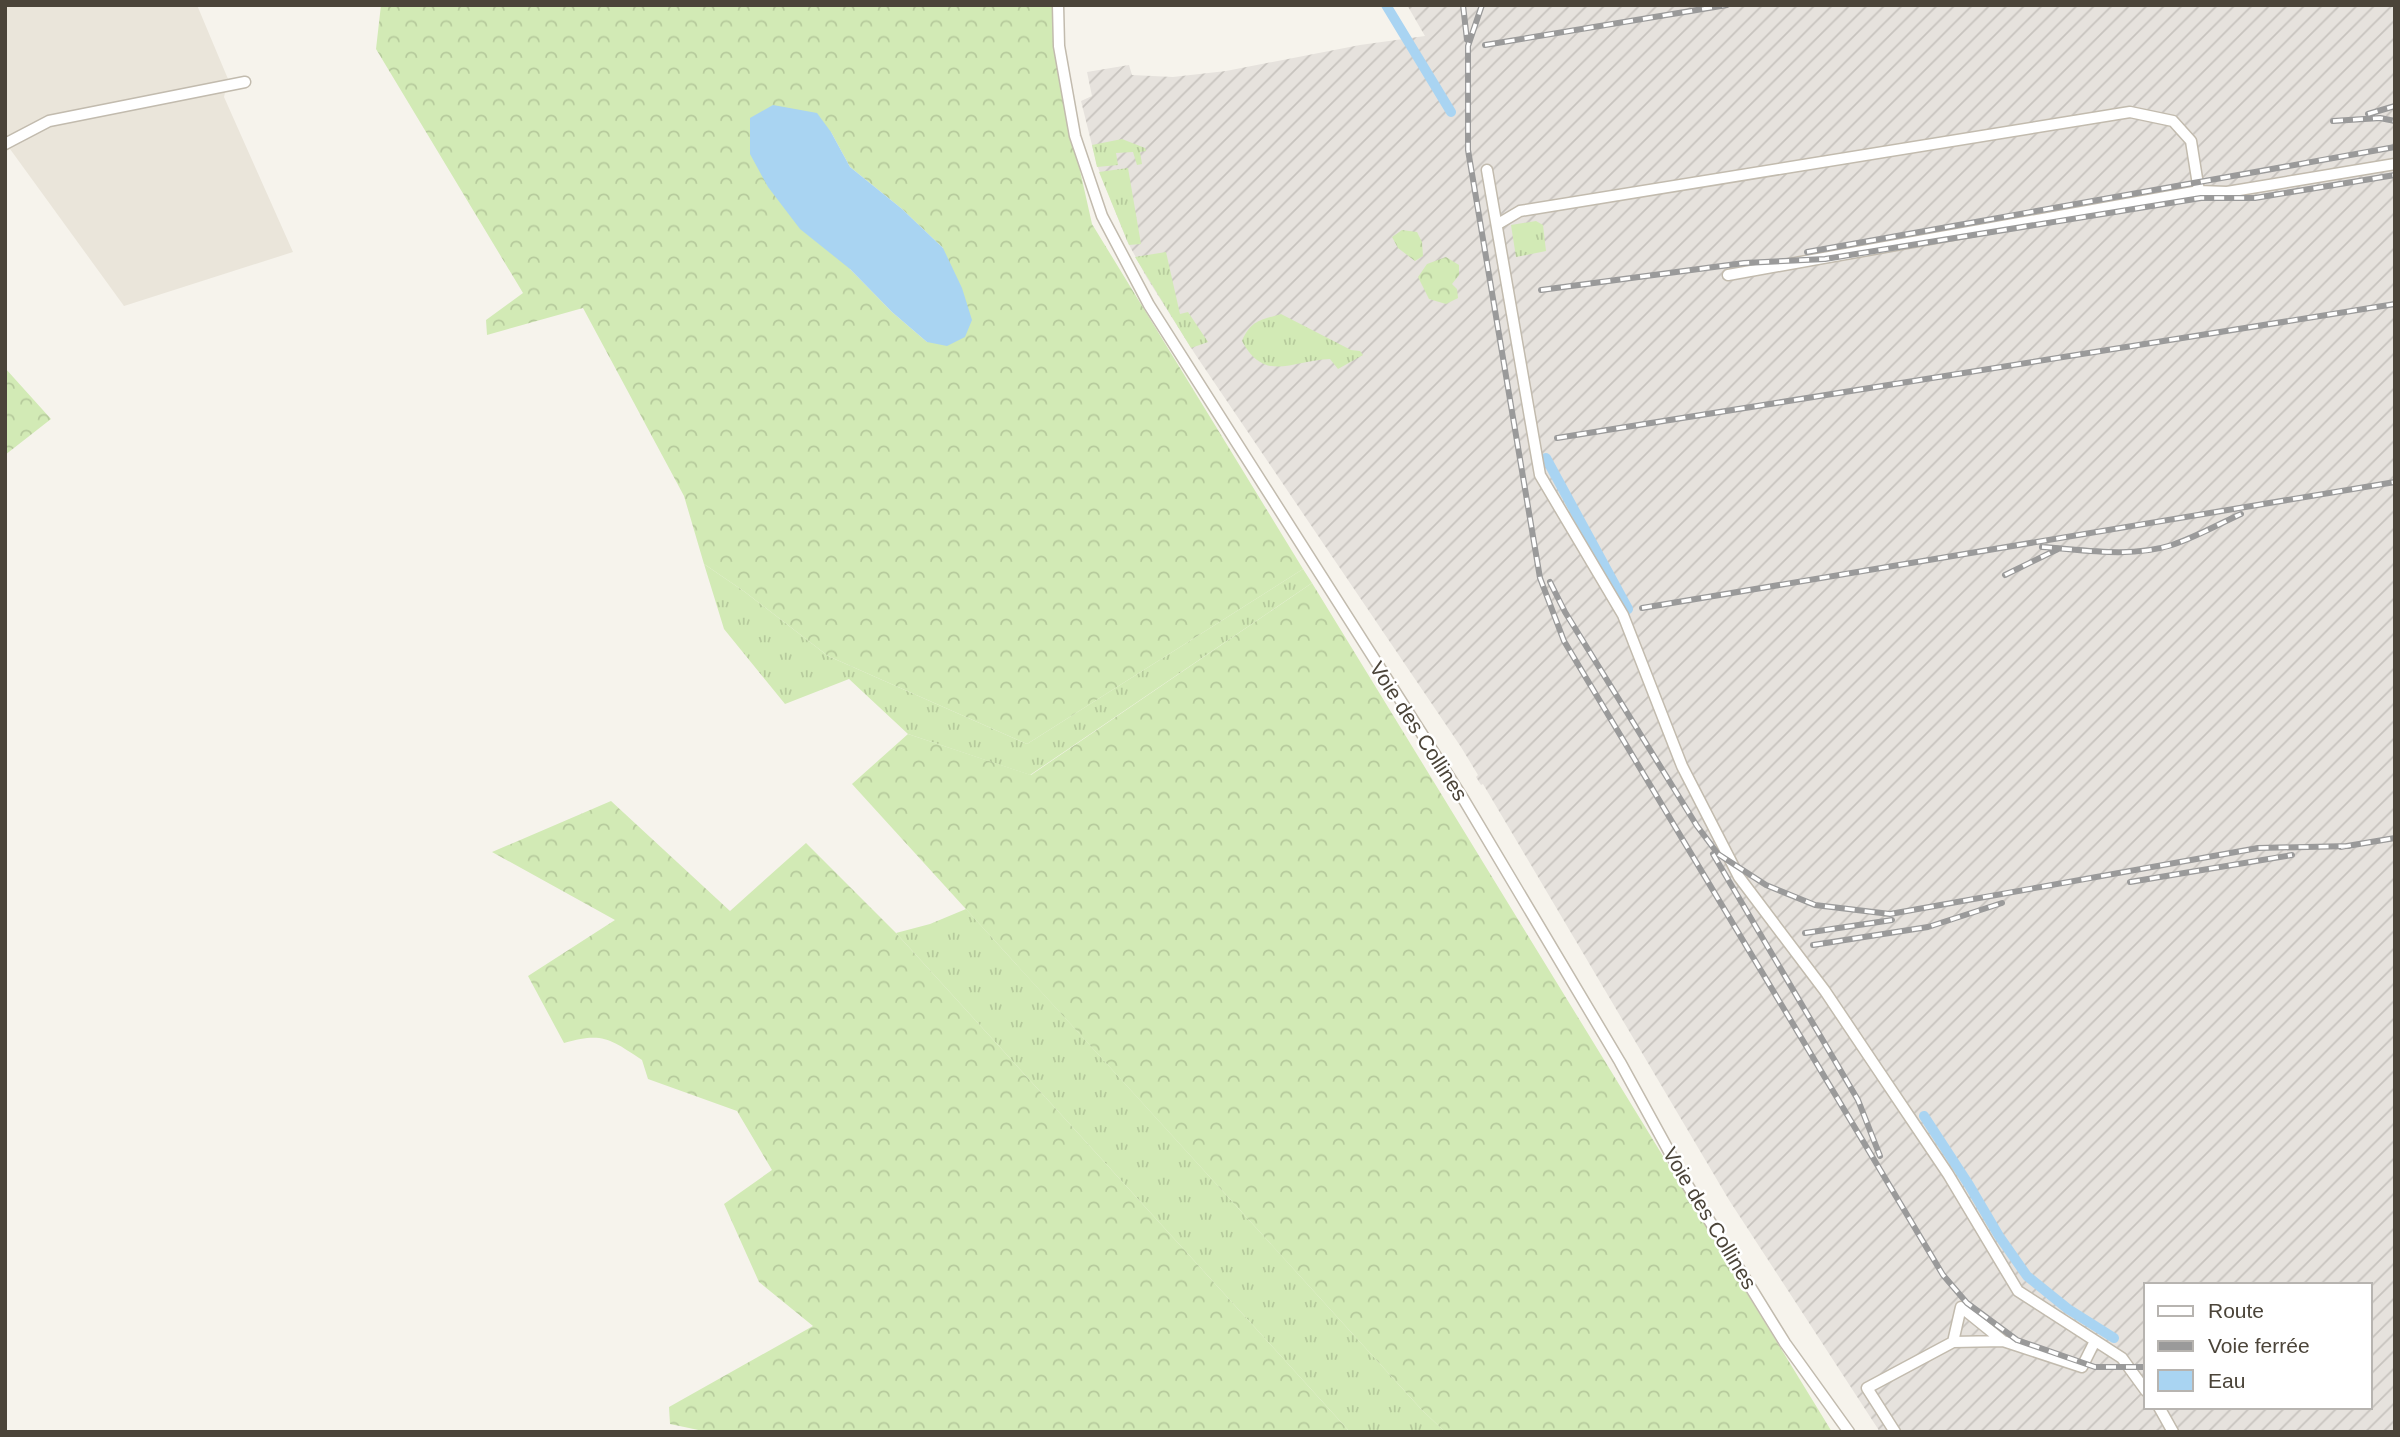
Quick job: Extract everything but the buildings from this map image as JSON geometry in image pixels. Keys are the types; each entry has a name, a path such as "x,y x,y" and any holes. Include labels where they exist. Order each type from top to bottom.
{"street":[{"name":"Voie des Collines","path":"1058,5 1059,46 1075,136 1102,216 1149,305 1464,800 1620,1062 1688,1186 1785,1343 1849,1432"},
{"path":"5,144 49,121 245,82"},
{"path":"1498,224 1520,211 2130,112 2173,121 2191,141 2199,191"},
{"path":"1728,275 2199,191 2227,192 2395,164"},
{"path":"1487,170 1540,475 1623,615 1682,766 1739,877 1833,1002 1948,1174 2018,1291 2122,1358 2144,1388"},
{"path":"1953,1342 1961,1307 2003,1341"},
{"path":"1895,1432 1867,1388 1953,1342 2003,1341 2082,1367 2095,1341"},
{"path":"2160,1409 2173,1432"}],"shaded area":[{"path":"5,5 197,5 228,79 224,97 293,252 124,306 10,149 5,152"},
{"path":"1407,5 2395,5 2395,1432 1880,1432 1729,1200 1483,784 1481,785 1476,777 1478,775 1461,747 1195,354 1147,278 1127,241 1097,165 1081,101 1092,96 1087,72 1129,65 1132,75 1173,77 1226,71 1360,45 1425,36"}],"green space":[{"path":"381,5 1055,5 1062,90 1092,224 1303,569 1027,744 828,656 704,564 684,496 583,308 487,335 486,320 523,293 376,49","holes":["831,132 850,167 902,209 943,248 927,342 892,312 850,269"]},
{"path":"1122,139 1145,148 1146,151 1140,152 1142,164 1137,165 1133,152 1116,153 1118,165 1097,167 1092,145"},
{"path":"1128,168 1141,244 1129,245 1099,172"},
{"path":"1536,221 1543,225 1546,251 1516,257 1511,225"},
{"path":"1402,230 1417,232 1422,242 1423,256 1415,261 1398,248 1392,237"},
{"path":"1166,252 1180,314 1188,312 1208,342 1191,348 1135,257"},
{"path":"1446,257 1459,265 1459,275 1452,284 1457,289 1458,298 1446,304 1429,299 1418,277 1427,264"},
{"path":"1281,314 1351,350 1360,351 1363,355 1338,369 1330,359 1280,366 1260,362 1242,341 1245,334 1262,320"},
{"path":"5,368 51,419 5,455"},
{"path":"704,564 828,656 1027,744 1303,569 1312,583 1030,775 908,734 849,679 785,704 724,629"},
{"path":"1312,583 1832,1432 1445,1432 1421,1409 852,784 908,734 1031,775"},
{"path":"611,801 730,911 806,843 896,933 1350,1432 708,1432 670,1424 669,1407 813,1326 759,1282 724,1204 772,1170 737,1111 648,1079 642,1060 614,1042 588,1038 564,1043 528,976 615,920 492,852"},
{"path":"966,909 1421,1409 1445,1432 1350,1432 896,933 930,924"}],"water":[{"path":"773,105 817,113 850,167 902,209 943,248 962,288 972,320 965,337 947,346 927,342 892,312 850,269 800,229 768,187 750,154 750,118"}],"waterway":[{"path":"1386,5 1451,112"},
{"path":"1546,458 1628,609"},
{"path":"1924,1116 2027,1276 2068,1309 2114,1338"}],"railway":[{"path":"1463,5 1467,40"},
{"path":"1482,5 1468,46 1468,150 1540,578 1564,641 1943,1275 1967,1303 2017,1340 2095,1367 2144,1367"},
{"path":"1485,45 1727,5"},
{"path":"2368,114 2395,106"},
{"path":"2333,121 2380,118 2395,121"},
{"path":"1807,252 2395,147"},
{"path":"1541,290 1744,263 1825,259 2201,198 2255,198 2395,175"},
{"path":"1557,438 2395,304"},
{"path":"1642,608 2395,482"},
{"path":"2042,547 2107,552 2156,549 2190,538 2241,514"},
{"path":"2005,575 2058,549"},
{"path":"1550,582 1565,612 1697,826 1718,854 1766,885 1815,905 1890,914 2258,848 2349,846"},
{"path":"2341,847 2395,838"},
{"path":"1713,854 1858,1100 1880,1156"},
{"path":"2130,882 2292,855"},
{"path":"1813,945 1928,927 2002,903"},
{"path":"1805,933 1892,920"}]}
